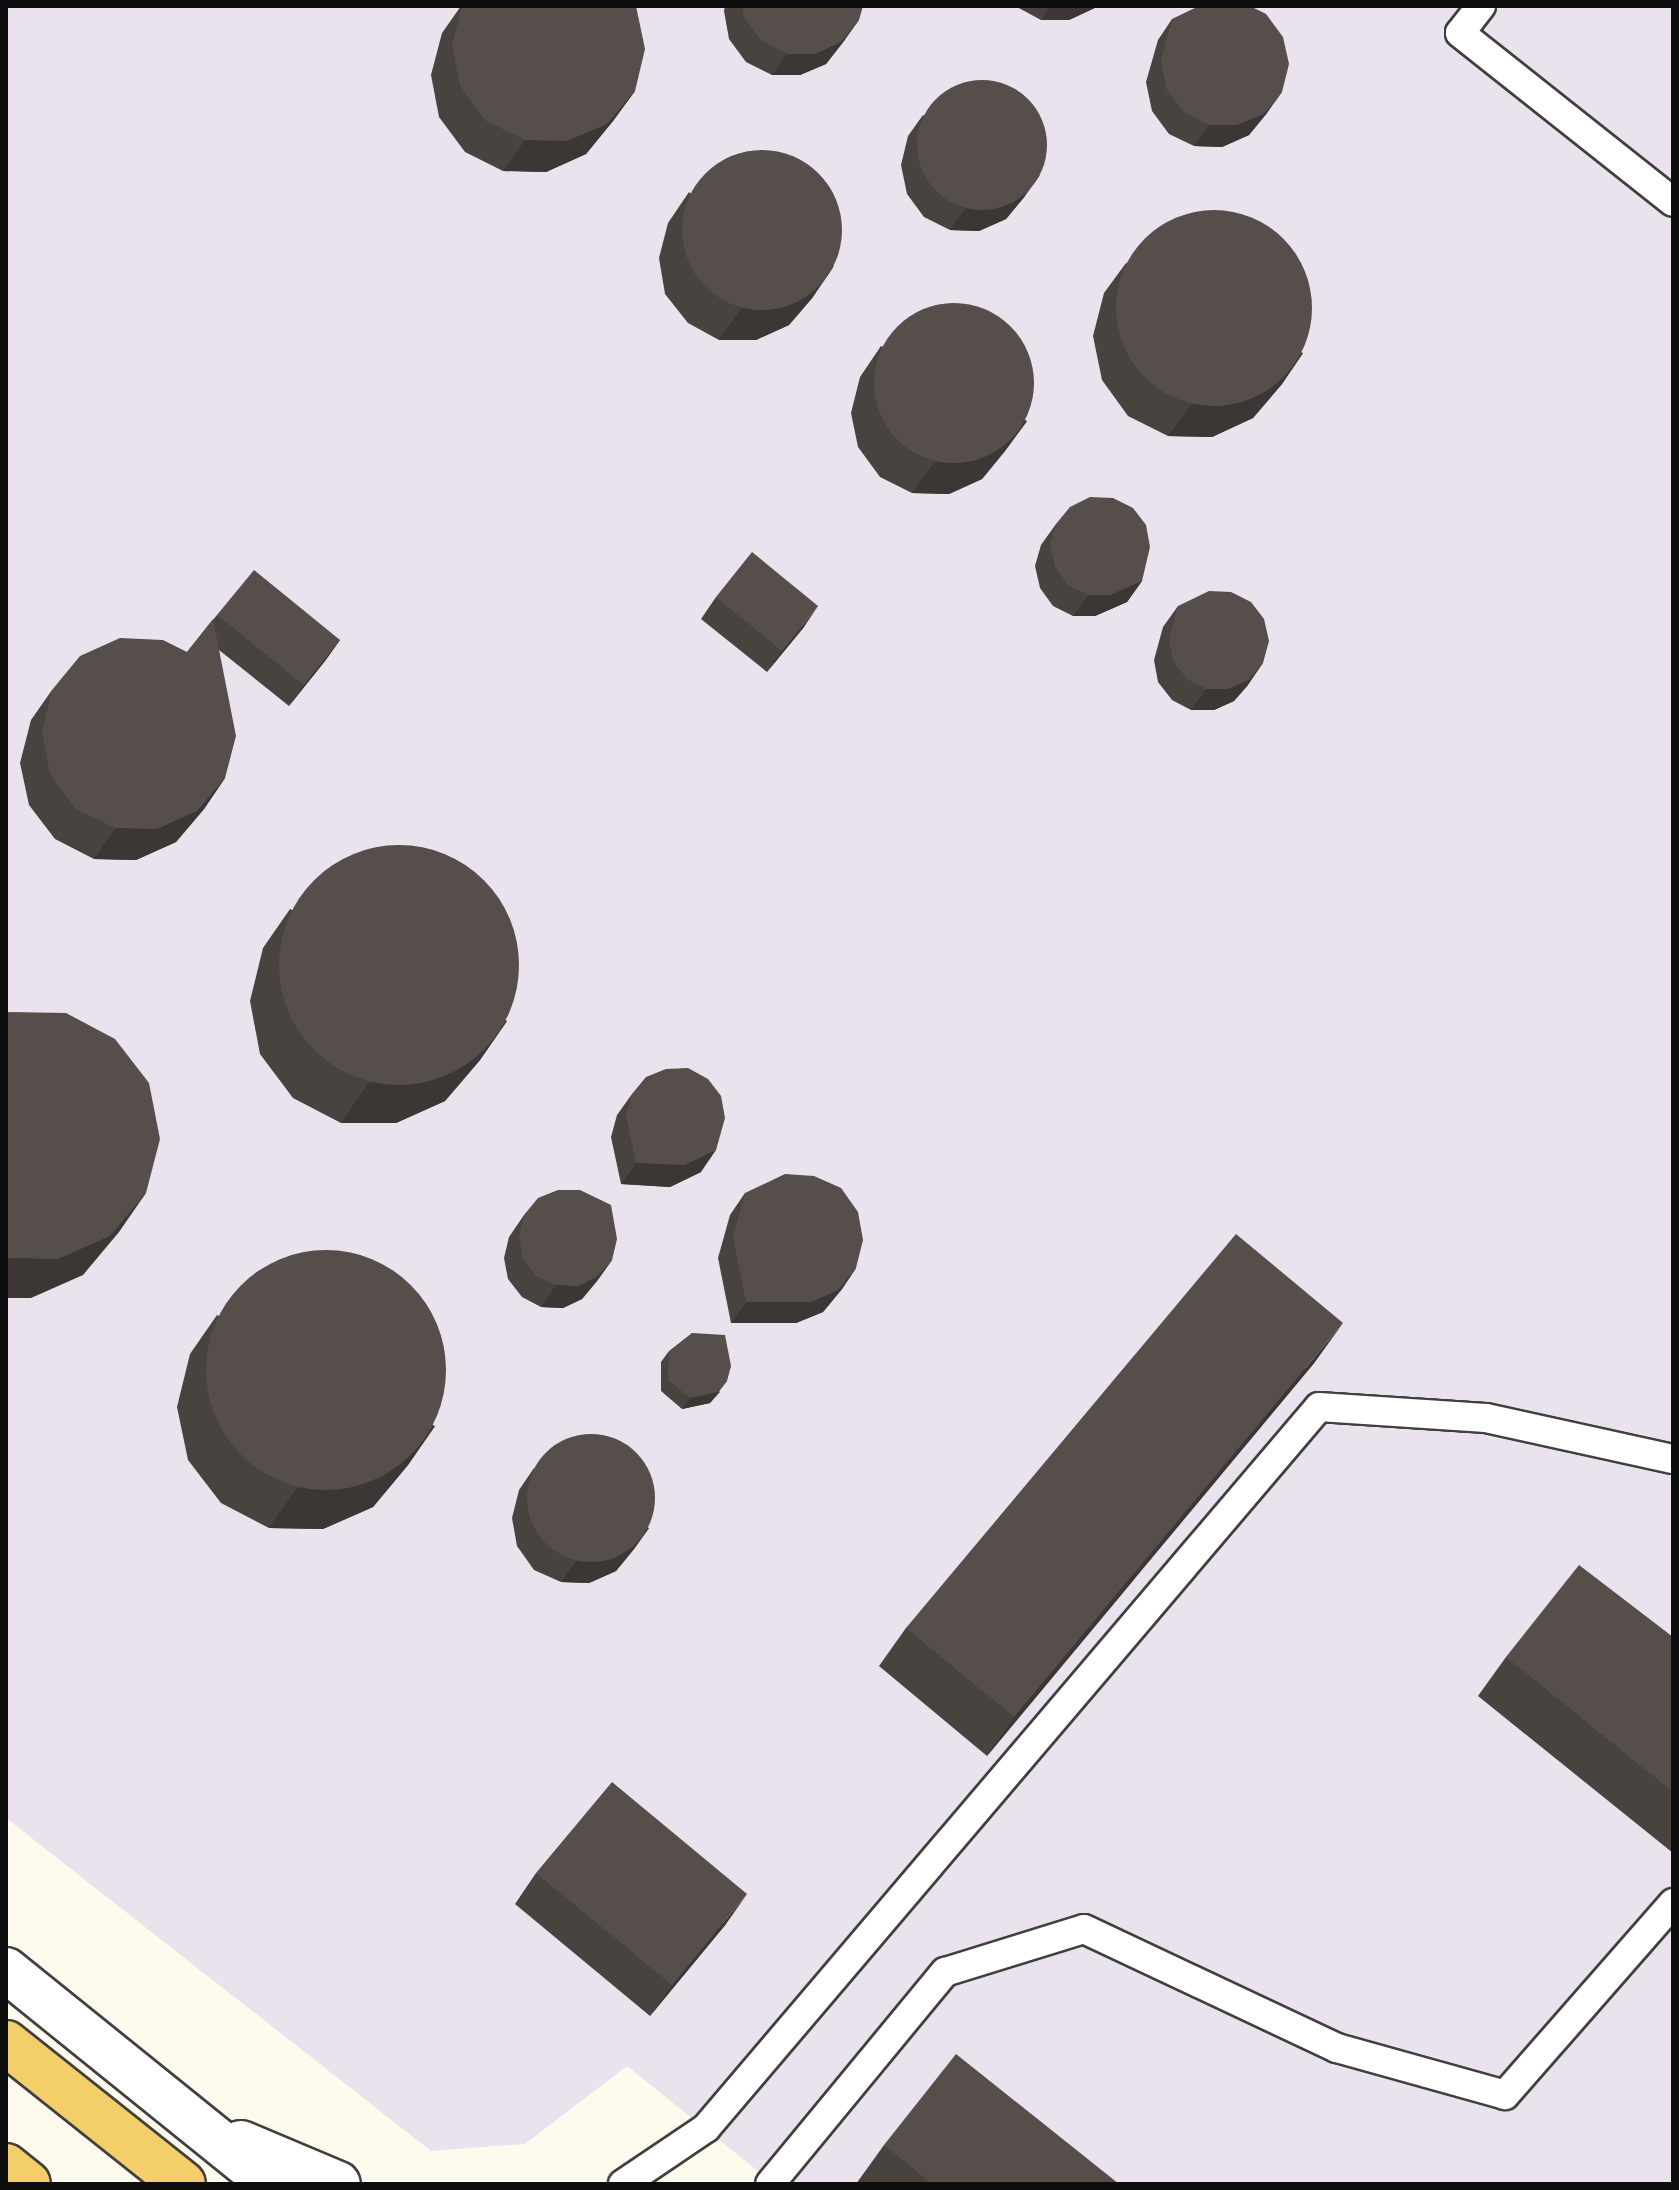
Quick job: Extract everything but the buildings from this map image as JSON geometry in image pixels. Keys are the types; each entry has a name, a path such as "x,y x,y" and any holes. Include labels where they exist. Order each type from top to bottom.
{"main road":[{"path":"6,2043 183,2184"},
{"path":"6,2166 28,2184"}],"street":[{"path":"6,1970 271,2184"},
{"path":"196,2124 338,2184"}],"lane":[{"path":"1481,6 1460,33 1673,202"},
{"path":"623,2184 706,2128 1319,1407 1486,1418 1673,1459"},
{"path":"770,2184 945,1972 1084,1929 1337,2048 1505,2095 1673,1903"}],"shaded area":[{"path":"6,6 1673,6 1673,2184 774,2184 627,2066 525,2144 431,2151 6,1818"}]}
